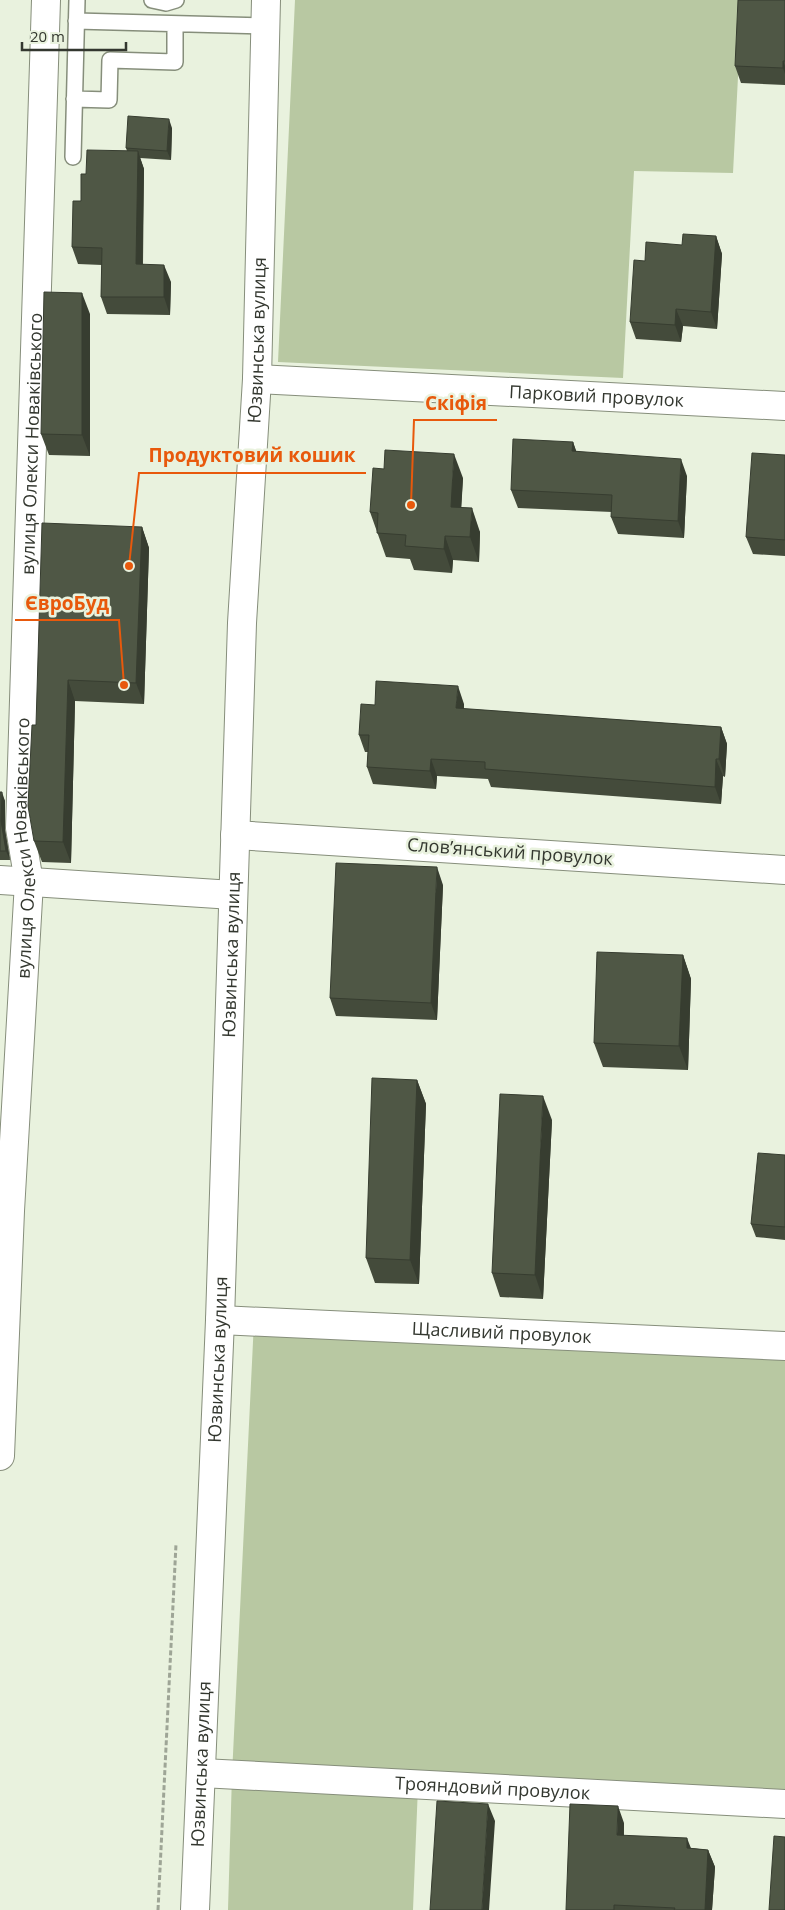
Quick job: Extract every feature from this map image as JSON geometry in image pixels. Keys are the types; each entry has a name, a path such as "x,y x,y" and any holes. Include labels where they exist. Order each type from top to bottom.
{"street":[{"name":"вулиця Олекси Новаківського","path":"0,1456 10,1211 29,882 20,828 46,0"},
{"name":"Юзвинська вулиця","path":"196,1910 220,1320 242,623 257,379 265,13"},
{"name":"Парковий провулок","path":"257,379 785,406"},
{"name":"Словʼянський провулок","path":"234,835 785,870"},
{"path":"0,880 233,895"},
{"name":"Щасливий провулок","path":"220,1320 785,1346"},
{"name":"Трояндовий провулок","path":"202,1773 785,1804"}],"lane":[{"path":"73,157 76,0"},
{"path":"152,0 166,2 176,0"},
{"path":"76,21 175,24 265,13"},
{"path":"74,99 109,100 110,60 175,62 175,24"}],"green space":[{"path":"295,0 742,0 733,173 634,171 623,378 278,362"},
{"path":"254,1321 785,1346 785,1805 418,1786 413,1910 228,1910 232,1775"}],"building":[{"path":"738,0 785,0 785,61 783,61 783,68 735,66"},
{"path":"128,116 169,119 167,151 126,148"},
{"path":"87,150 138,151 136,264 164,265 164,297 101,297 102,248 72,247 73,201 81,201 81,174 86,174"},
{"path":"683,234 716,236 711,312 676,309 675,325 630,322 634,260 645,261 646,242 682,245"},
{"path":"44,292 82,293 82,435 41,434"},
{"path":"513,439 573,442 572,451 681,459 678,521 611,517 612,495 511,490"},
{"path":"385,450 454,454 451,507 472,508 470,537 445,536 444,549 405,546 406,535 377,533 378,513 370,512 373,468 384,469"},
{"path":"752,453 785,455 785,540 746,537"},
{"path":"42,523 142,527 136,683 68,680 63,842 34,841 28,806 32,725 36,725"},
{"path":"376,681 458,686 456,708 721,727 719,759 716,759 715,787 485,769 485,762 431,759 430,771 367,767 369,735 359,735 361,704 375,705"},
{"path":"0,792 2,792 1,821 6,851 0,851"},
{"path":"336,863 437,867 431,1003 330,998"},
{"path":"597,952 683,955 679,1046 594,1043"},
{"path":"372,1078 417,1080 410,1260 366,1258"},
{"path":"500,1094 543,1096 535,1275 492,1273"},
{"path":"758,1153 785,1155 785,1227 751,1224"},
{"path":"437,1801 488,1804 482,1910 430,1910"},
{"path":"570,1804 618,1806 617,1835 687,1838 687,1848 708,1850 705,1910 674,1910 675,1908 614,1905 614,1910 566,1910"},
{"path":"774,1836 785,1837 785,1910 769,1910"}],"place":[{"name":"Скіфія","path":"411,505"},
{"name":"Продуктовий кошик","path":"129,566"},
{"name":"ЄвроБуд","path":"124,685"}]}
